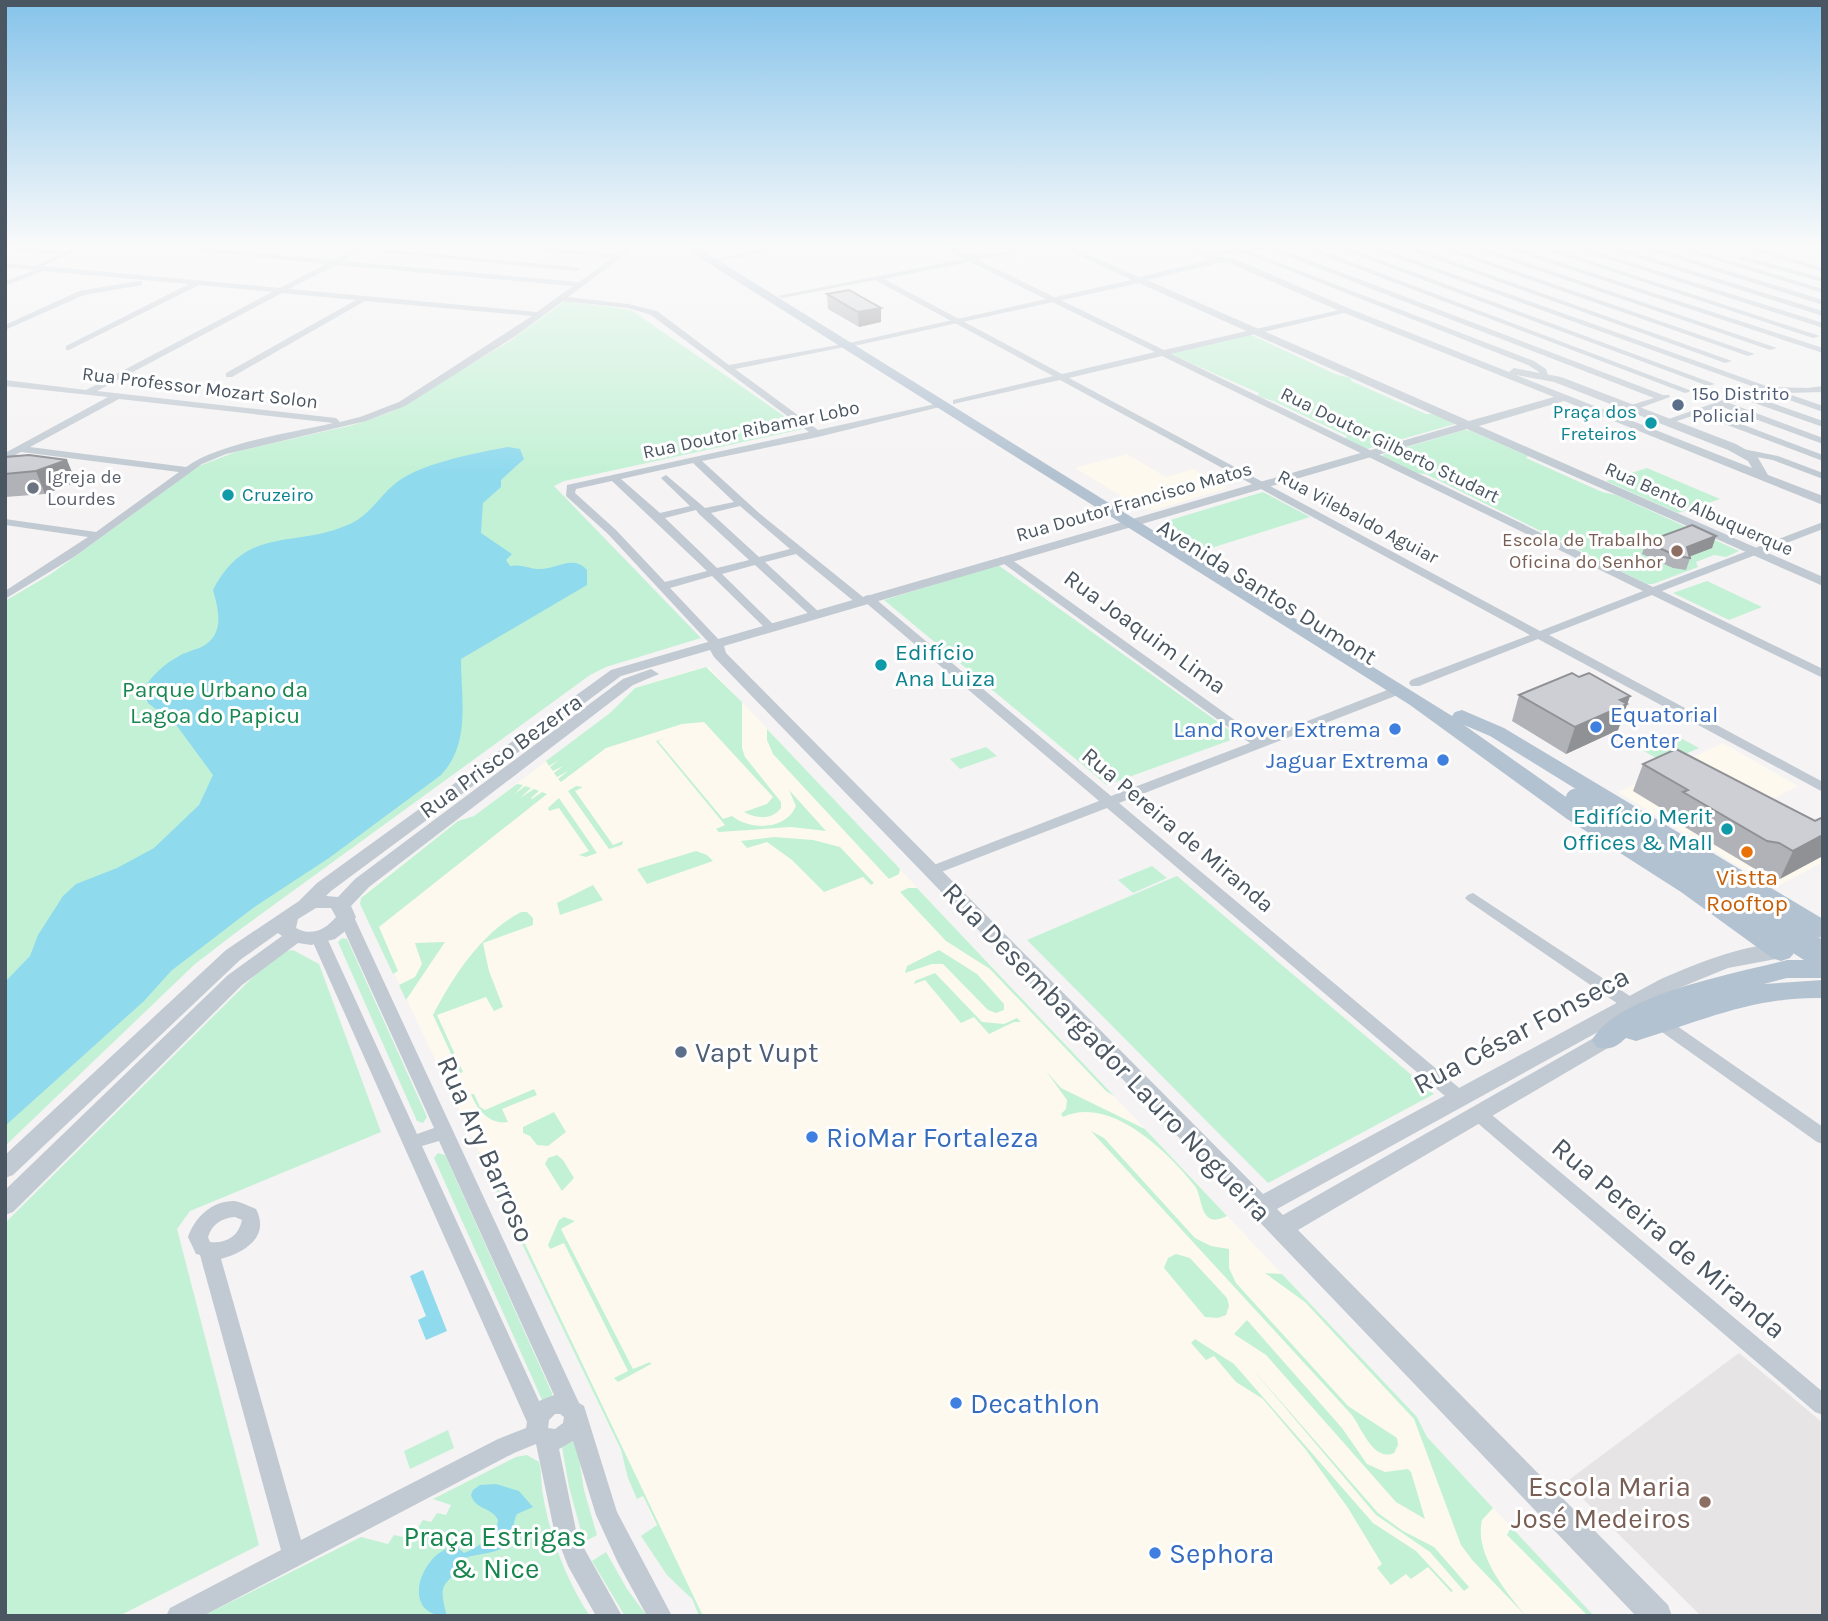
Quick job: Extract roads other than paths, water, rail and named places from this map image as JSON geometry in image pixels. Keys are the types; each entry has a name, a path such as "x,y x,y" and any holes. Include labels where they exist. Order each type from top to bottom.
{"main road":[{"name":"Avenida Santos Dumont","path":"816,322 1407,687 1462,716 1576,799 1823,956"},
{"name":"Avenida Santos Dumont","path":"819,322 852,344"},
{"name":"Avenida Santos Dumont","path":"1407,687 1459,729 1576,814 1690,886 1781,952"},
{"path":"1462,716 1497,732 1821,930"},
{"path":"1606,1040 1627,1022 1662,1003 1776,971 1823,969"},
{"path":"1606,1040 1658,1021 1794,988 1823,989"}],"street":[{"path":"69,348 121,322"},
{"path":"84,394 220,322"},
{"path":"229,375 323,322"},
{"path":"5,597 98,535 186,470 221,453 382,413 409,400 531,322"},
{"path":"666,322 818,434"},
{"path":"730,367 956,322"},
{"name":"Rua Vilebaldo Aguiar","path":"960,322 1823,788"},
{"name":"Rua Doutor Gilberto Studart","path":"1095,322 1823,674"},
{"name":"Rua Bento Albuquerque","path":"1231,322 1823,582"},
{"name":"Rua Doutor Ribamar Lobo","path":"569,489 948,404 1293,322"},
{"path":"1374,322 1823,501"},
{"path":"1428,322 1531,363 1544,374"},
{"path":"1464,322 1663,398"},
{"path":"1503,322 1688,391"},
{"path":"1541,322 1711,384"},
{"path":"1581,322 1771,388 1823,409"},
{"path":"1616,322 1728,361"},
{"path":"1657,322 1751,354"},
{"path":"1695,322 1773,348"},
{"path":"1733,322 1823,351"},
{"path":"1777,322 1819,335"},
{"path":"1634,407 1727,378 1724,364 1728,361 1819,335"},
{"path":"1492,369 1544,374 1634,407 1743,452 1775,458 1823,476"},
{"name":"Rua Professor Mozart Solon","path":"5,386 333,426"},
{"path":"1668,421 1771,388 1821,391"},
{"path":"1744,396 1823,424"},
{"path":"5,457 114,398"},
{"name":"Rua Professor Mozart Solon","path":"114,398 348,422"},
{"name":"Rua Doutor Francisco Matos","path":"718,649 771,628 864,599 1563,398"},
{"path":"1722,404 1823,441"},
{"path":"1699,411 1823,458"},
{"path":"19,449 186,470"},
{"path":"1743,452 1753,459 1762,477"},
{"name":"Rua Pereira de Miranda","path":"694,459 741,503 864,599 1458,1097"},
{"path":"613,477 658,517 771,628"},
{"path":"666,478 816,615"},
{"name":"Rua Desembargador Lauro Nogueira","path":"569,489 570,494 612,532 718,649 931,871 1654,1614"},
{"path":"658,517 741,503"},
{"path":"5,522 98,535"},
{"path":"931,871 1823,525"},
{"path":"663,586 799,550"},
{"name":"Rua Joaquim Lima","path":"1004,559 1259,743"},
{"name":"Rua Prisco Bezerra","path":"5,1169 224,963 609,677 624,670 718,649"},
{"name":"Rua Prisco Bezerra","path":"319,938 337,929 343,911 362,883 628,682 718,649"},
{"path":"1473,898 1630,1004"},
{"path":"343,911 325,901 298,910 285,924 287,931 294,937 319,938 413,1142 540,1430 565,1530 576,1558 610,1616"},
{"name":"Rua Ary Barroso","path":"343,911 574,1412 607,1515 660,1616"},
{"name":"Rua César Fonseca","path":"1260,1208 1630,1004 1722,961 1762,952 1809,949 1821,930"},
{"path":"5,1205 235,980 294,937"},
{"path":"1658,1021 1821,1134"},
{"name":"Rua César Fonseca","path":"1280,1229 1606,1040"},
{"name":"Rua Pereira de Miranda","path":"1479,1115 1823,1405"},
{"path":"413,1142 444,1132"},
{"path":"209,1251 294,1555"},
{"path":"178,1616 540,1430 551,1405 564,1404 574,1412 569,1434 557,1440 540,1430"}],"water":[{"path":"508,447 520,449 524,459 501,480 501,487 483,503 481,533 512,554 506,560 510,566 545,569 576,563 587,570 587,585 461,659 461,735 457,749 441,775 329,858 253,908 171,971 144,1001 5,1126 5,982 30,956 38,935 63,896 76,884 117,868 154,848 199,805 213,775 177,726 148,703 143,689 168,663 211,640 218,627 213,590 227,569 242,555 258,546 331,531 352,523 400,480 423,468"},
{"path":"423,1270 447,1331 426,1340 418,1320 426,1316 410,1276"},
{"path":"496,1484 519,1491 533,1507 517,1514 512,1538 507,1545 496,1551 465,1558 443,1588 447,1616 432,1613 423,1606 419,1595 425,1570 444,1550 456,1546 464,1553 490,1536 498,1520 476,1503 471,1495 480,1485"}],"place":[{"name":"15º Distrito Policial","path":"1678,405"},
{"name":"Praça dos Freteiros","path":"1651,423"},
{"name":"Igreja de Lourdes","path":"33,488"},
{"name":"Cruzeiro","path":"228,495"},
{"name":"Escola de Trabalho Oficina do Senhor","path":"1677,551"},
{"name":"Edifício Ana Luiza","path":"881,665"},
{"name":"Equatorial Center","path":"1596,727"},
{"name":"Land Rover Extrema","path":"1395,729"},
{"name":"Jaguar Extrema","path":"1443,760"},
{"name":"Edifício Merit Offices & Mall","path":"1727,829"},
{"name":"Vistta Rooftop","path":"1747,852"},
{"name":"Vapt Vupt","path":"681,1052"},
{"name":"RioMar Fortaleza","path":"812,1137"},
{"name":"Decathlon","path":"956,1403"},
{"name":"Escola Maria José Medeiros","path":"1705,1502"},
{"name":"Sephora","path":"1155,1553"}],"park label":[{"name":"Parque Urbano da Lagoa do Papicu","path":"215,702"},
{"name":"Praça Estrigas & Nice","path":"495,1552"}]}
